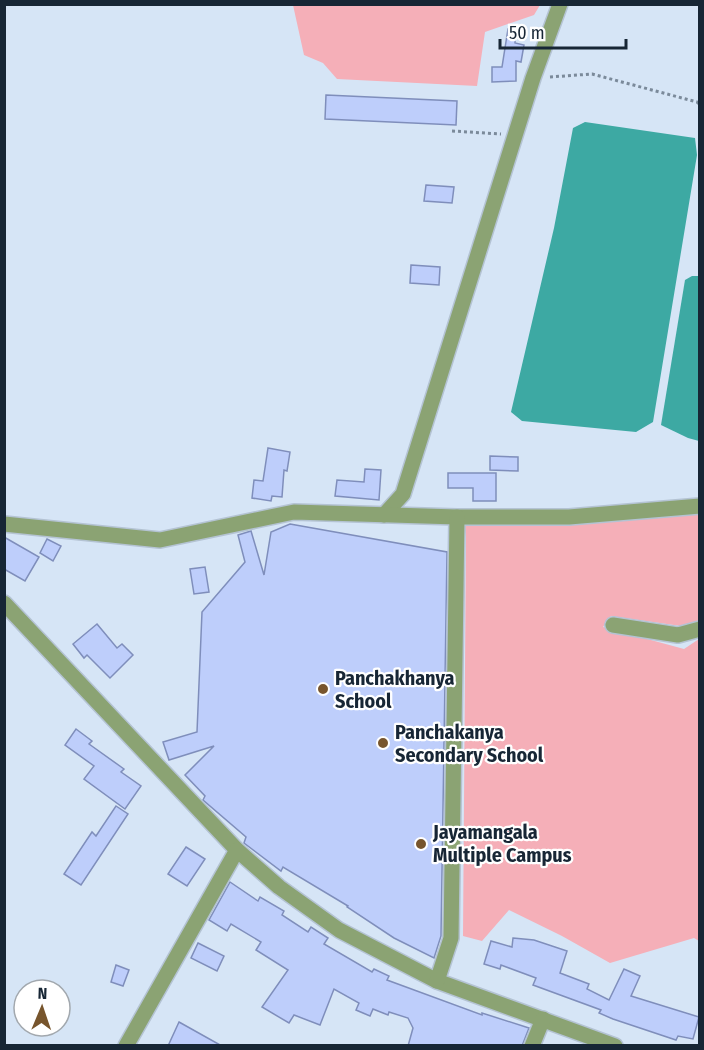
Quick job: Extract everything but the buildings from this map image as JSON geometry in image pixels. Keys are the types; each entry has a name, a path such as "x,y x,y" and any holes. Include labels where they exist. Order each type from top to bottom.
{"street":[{"path":"384,515 402,494 533,78 560,4"},
{"path":"4,524 160,540 294,513 569,517 699,506"},
{"path":"437,981 451,938 457,517"},
{"path":"4,603 237,850 279,887 339,930 437,981 615,1046"},
{"path":"613,625 678,635 699,629"},
{"path":"126,1046 237,850"},
{"path":"532,1046 543,1018"}],"path":[{"path":"533,78 592,74 697,102 699,105"},
{"path":"452,130 515,135"}],"shaded area":[{"path":"293,4 540,5 534,15 485,32 477,86 337,79 323,63 304,55"},
{"path":"585,122 695,138 697,155 653,422 636,432 522,421 511,412 554,228 573,128"},
{"path":"692,276 700,276 699,441 661,425 685,280"},
{"path":"699,512 699,620 688,627 611,616 603,627 684,649 699,639 699,941 694,938 610,963 509,910 482,941 463,936 466,536 464,524"}],"place":[{"name":"Panchakhanya School","path":"323,689"},
{"name":"Panchakanya Secondary School","path":"383,743"},
{"name":"Jayamangala Multiple Campus","path":"421,844"}]}
